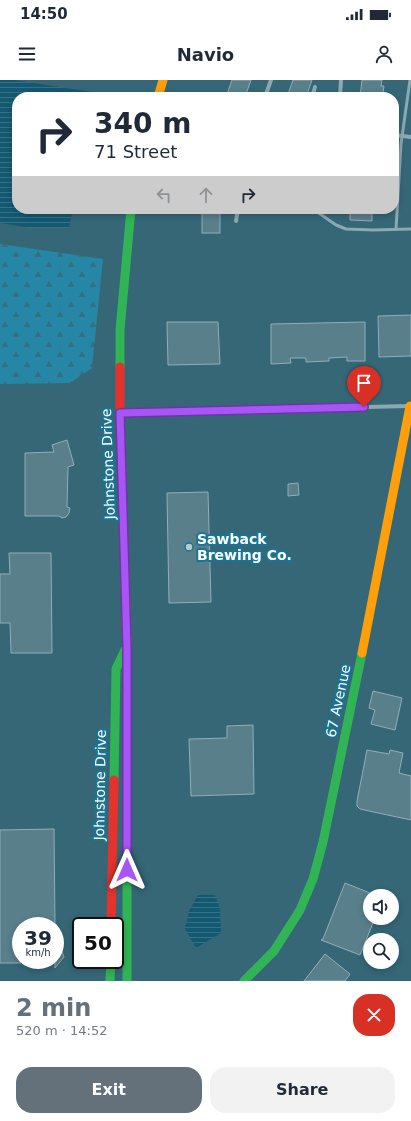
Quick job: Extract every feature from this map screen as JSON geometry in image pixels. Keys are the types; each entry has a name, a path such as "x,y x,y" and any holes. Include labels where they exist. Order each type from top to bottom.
{"main road":[{"path":"159,92 163,80"},
{"name":"Johnstone Drive","path":"127,981 127,647 120,413 120,330 131,214"},
{"name":"67 Avenue","path":"244,981 274,952 292,924 300,910 324,842 410,406"},
{"name":"Johnstone Drive","path":"111,917 116,669 127,647"},
{"path":"110,981 111,969"}],"street":[{"path":"267,92 271,80"},
{"path":"341,92 342,80"},
{"path":"314,92 315,87"},
{"path":"402,136 411,137"},
{"path":"236,221 237,214"},
{"path":"120,413 410,406"}],"lane":[{"path":"399,174 402,136 410,80"},
{"path":"320,214 336,225 346,229 411,229"},
{"path":"396,229 397,214"}],"green space":[{"path":"0,244 103,259 92,368 70,383 0,384"}],"shaded area":[{"path":"0,80 15,80 92,92 12,92 12,214 72,214 69,228 31,228 0,223"},
{"path":"198,895 215,895 220,909 221,933 196,948 185,929 189,911"}],"building":[{"path":"232,80 251,80 247,92 228,92"},
{"path":"293,80 312,80 308,92 289,92"},
{"path":"362,80 382,80 381,86 384,86 383,92 361,92"},
{"path":"202,214 220,214 220,233 202,233"},
{"path":"350,214 372,214 372,221 350,220"},
{"path":"411,315 411,356 379,357 378,316"},
{"path":"167,322 218,322 220,364 168,365"},
{"path":"365,322 365,361 347,361 347,357 329,358 329,361 306,362 306,358 290,358 291,363 271,364 271,324"},
{"path":"67,440 74,465 68,467 67,507 70,508 69,513 66,517 62,518 59,516 25,516 25,453 54,452 52,445"},
{"path":"298,483 299,495 288,496 288,484"},
{"name":"Sawback Brewing Co.","path":"208,492 211,602 169,603 167,493"},
{"path":"9,553 51,553 52,653 11,653 10,623 0,623 0,574 10,574"},
{"path":"373,691 402,698 395,730 371,724 375,710 369,708"},
{"path":"253,725 254,794 191,796 189,739 227,738 227,726"},
{"path":"367,750 389,754 390,750 403,753 399,773 411,776 411,820 360,809 357,806"},
{"path":"54,829 55,917 12,917 12,963 0,963 0,830"},
{"path":"345,883 363,890 363,925 372,925 369,933 363,933 363,948 360,955 321,940 323,939"},
{"path":"325,954 350,974 345,981 304,981"}],"traffic: fast":[{"path":"120,367 120,330 131,214"},
{"path":"114,780 116,669 125,650"},
{"path":"244,981 274,951 300,910 313,879 323,842 362,653"},
{"path":"127,720 127,981"},
{"path":"110,981 111,969"}],"traffic: slow":[{"path":"159,92 163,80"},
{"path":"362,653 410,406"},
{"path":"125,575 127,720"}],"traffic: jam":[{"path":"120,367 125,575"},
{"path":"111,917 114,780"}],"place":[{"name":"Sawback Brewing Co.","path":"189,547"}],"route":[{"path":"127,870 127,647 120,413 364,407"}]}
